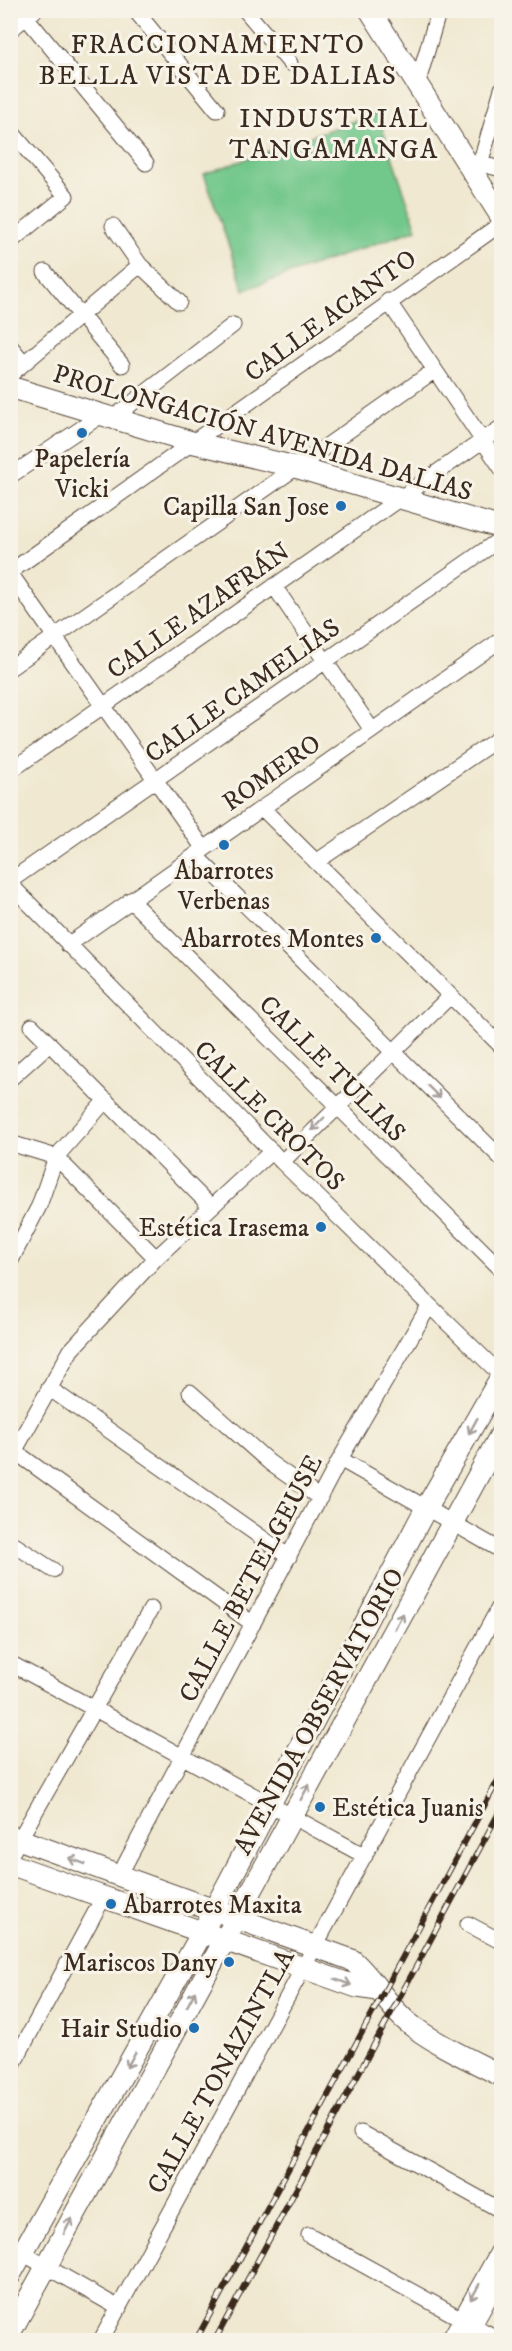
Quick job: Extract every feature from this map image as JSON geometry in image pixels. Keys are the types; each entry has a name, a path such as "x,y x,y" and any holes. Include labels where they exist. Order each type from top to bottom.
{"street":[{"path":"135,10 217,110"},
{"path":"245,10 290,63"},
{"path":"370,10 417,85 475,167 501,221"},
{"path":"417,85 439,10"},
{"path":"10,30 30,14 146,163"},
{"path":"475,167 501,92"},
{"path":"10,242 66,196 12,134"},
{"path":"475,167 501,169"},
{"name":"CALLE ACANTO","path":"10,572 195,443 501,221"},
{"path":"113,226 140,265 179,302"},
{"path":"10,375 140,265"},
{"path":"45,272 122,365"},
{"path":"388,301 501,469"},
{"path":"10,476 108,416 233,325"},
{"path":"10,346 24,363"},
{"path":"10,668 56,638 435,370"},
{"name":"PROLONGACIÓN AVENIDA DALIAS","path":"10,387 195,443 295,467 501,528"},
{"name":"CALLE AZAFRÁN","path":"10,771 501,426"},
{"name":"CALLE CAMELIAS","path":"10,882 501,538"},
{"path":"10,572 156,780 200,852 501,1159"},
{"path":"274,586 372,730"},
{"name":"ROMERO","path":"68,945 501,639"},
{"path":"316,862 501,736"},
{"path":"262,808 501,1045"},
{"name":"CALLE CROTOS","path":"10,882 68,945 277,1156 501,1375"},
{"name":"CALLE TULIAS","path":"130,900 501,1270"},
{"path":"253,1624 12,1453 71,1350 156,1258 211,1207 277,1156 336,1105 450,996"},
{"path":"32,1026 211,1207"},
{"path":"10,1079 50,1044"},
{"path":"10,1262 18,1231 39,1206 56,1157 106,1100"},
{"path":"10,1143 56,1157 156,1258"},
{"name":"CALLE BETELGEUSE","path":"119,1876 340,1459 429,1306"},
{"name":"AVENIDA OBSERVATORIO","path":"10,2275 16,2249 202,1933 426,1508 494,1406 501,1375"},
{"path":"49,1388 288,1557"},
{"path":"190,1392 270,1463 320,1498"},
{"name":"AVENIDA OBSERVATORIO","path":"10,2333 501,1432"},
{"path":"340,1459 501,1551"},
{"path":"10,1542 53,1570"},
{"name":"CALLE TONAZINTLA","path":"101,2340 501,1602"},
{"path":"151,1610 14,1844 119,1876 352,1959 376,1990 415,2028 501,2076"},
{"path":"11,1663 365,1856"},
{"path":"10,1864 357,1988 376,1990"},
{"path":"10,2070 103,1898"},
{"path":"468,1924 501,1942"},
{"path":"362,2133 501,2211"},
{"path":"309,2235 500,2340"},
{"path":"466,2340 467,2323 501,2244"},
{"path":"16,2249 119,2308"},
{"path":"449,2340 467,2323 501,2275"}],"green space":[{"path":"377,113 417,229 244,290 204,174"}],"railway":[{"path":"196,2340 502,1773"},
{"path":"215,2340 502,1807"}],"place":[{"name":"Papelería Vicki","path":"82,433"},
{"name":"Capilla San Jose","path":"341,506"},
{"name":"Abarrotes Verbenas","path":"224,845"},
{"name":"Abarrotes Montes","path":"376,938"},
{"name":"Estética Irasema","path":"321,1227"},
{"name":"Estética Juanis","path":"320,1807"},
{"name":"Abarrotes Maxita","path":"111,1904"},
{"name":"Mariscos Dany","path":"229,1962"},
{"name":"Hair Studio","path":"194,2028"}],"district":[{"name":"FRACCIONAMIENTO BELLA VISTA DE DALIAS","path":"218,60"},
{"name":"INDUSTRIAL TANGAMANGA","path":"334,134"}]}
